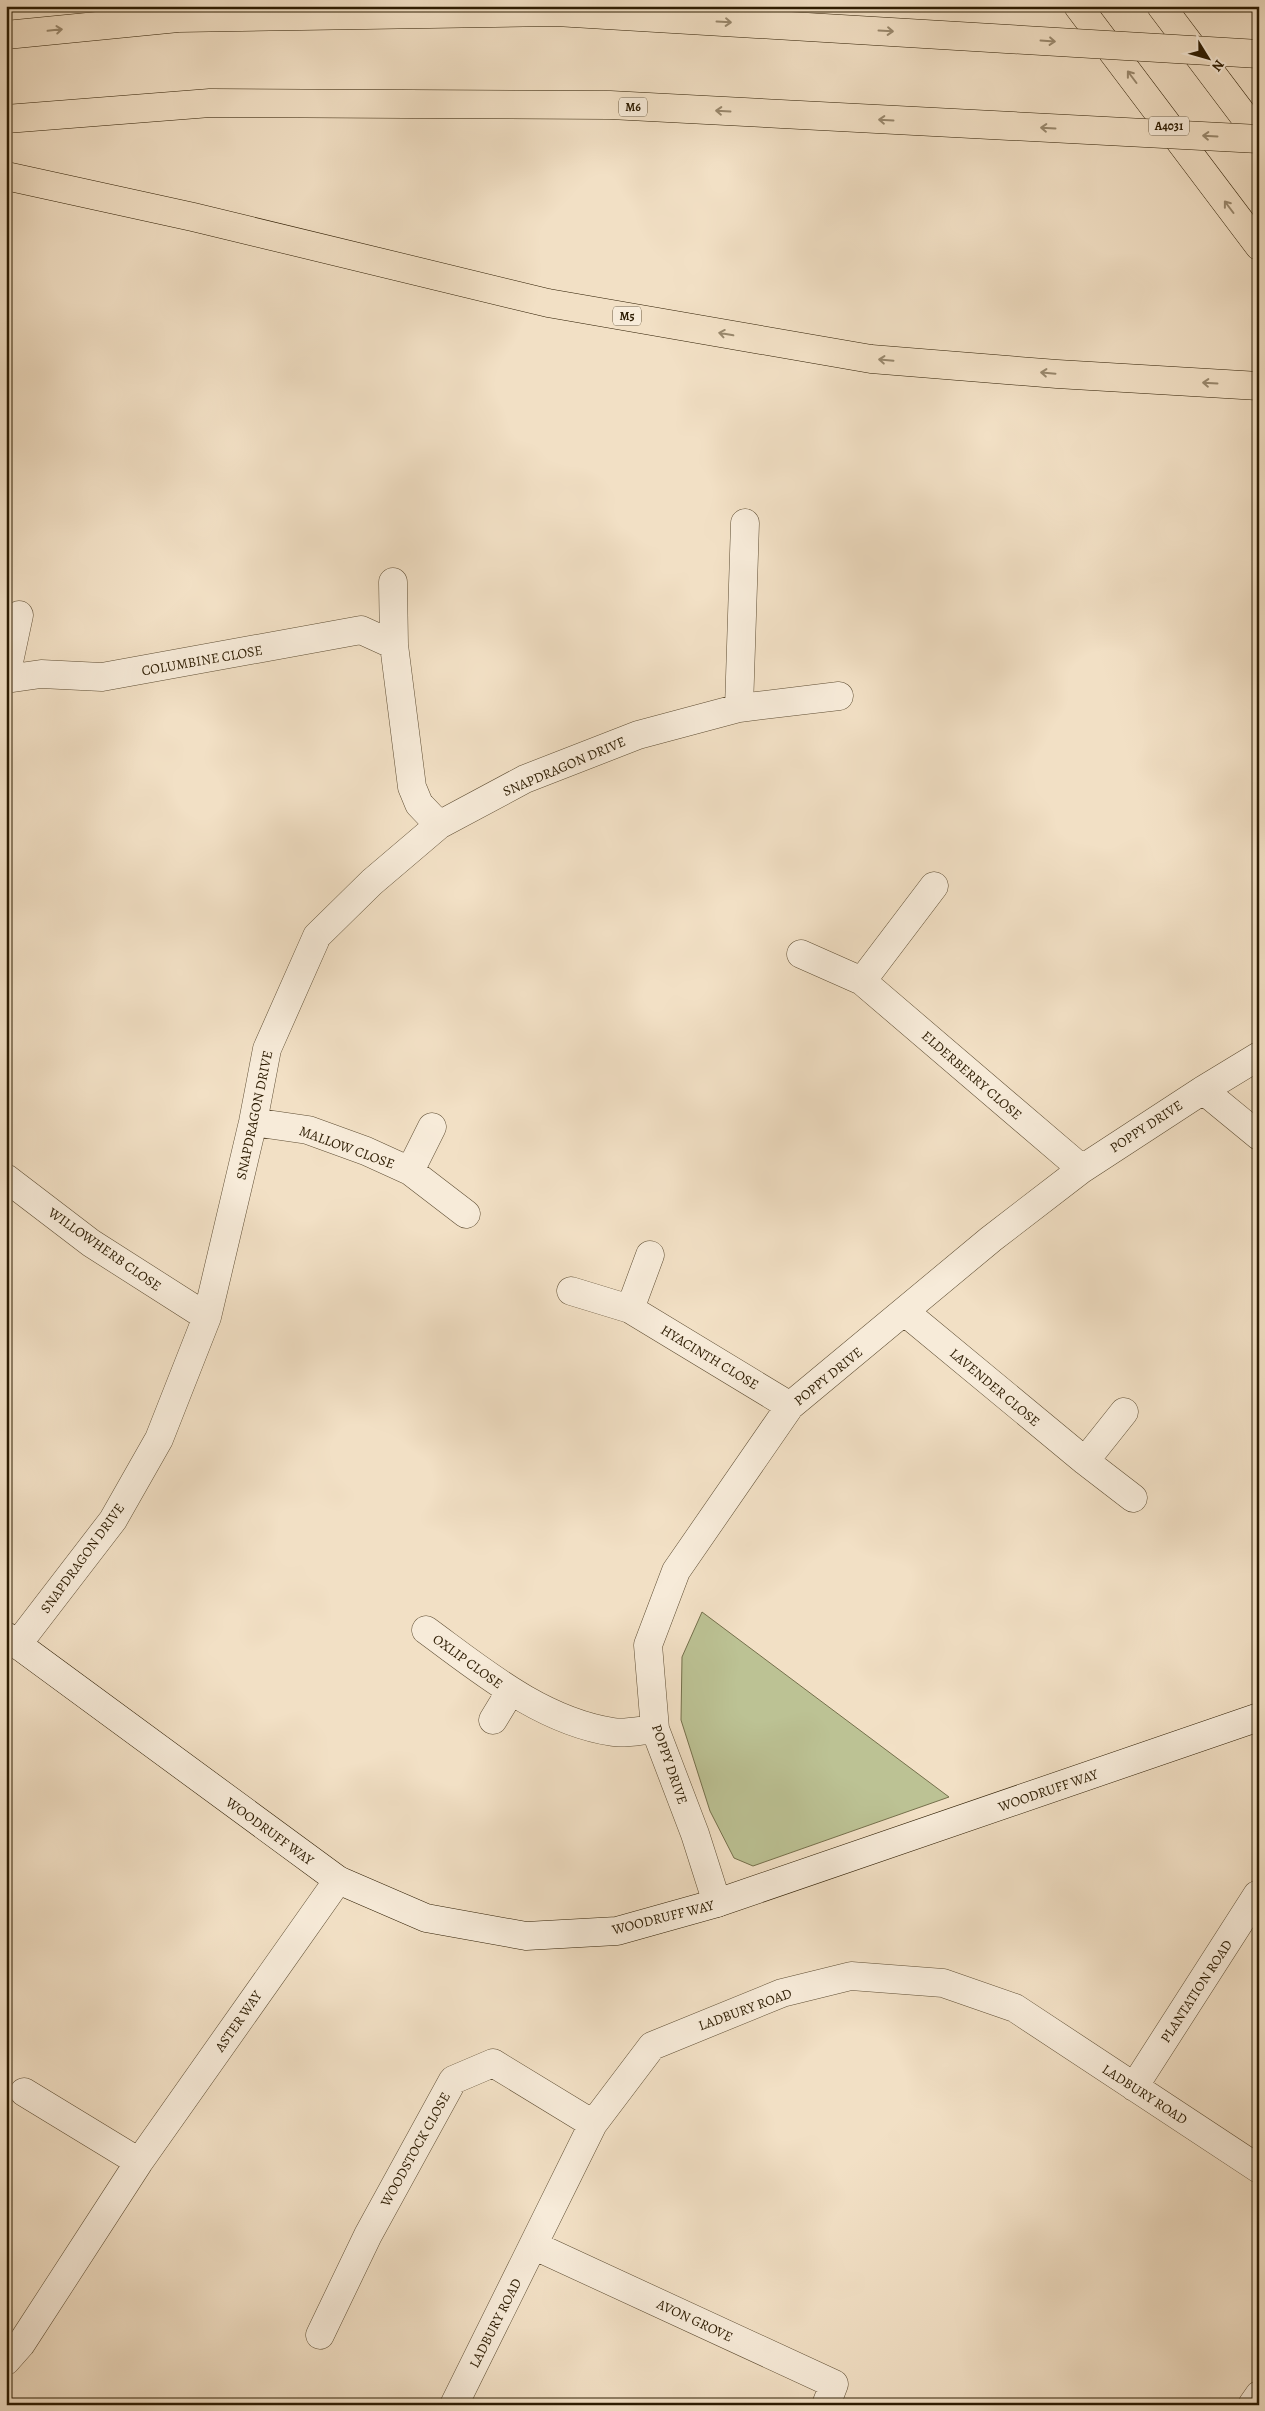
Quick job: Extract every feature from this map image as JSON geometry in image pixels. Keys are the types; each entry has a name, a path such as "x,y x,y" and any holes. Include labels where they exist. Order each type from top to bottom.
{"main road":[{"name":"A4031","path":"1078,6 1259,246"},
{"path":"1161,6 1259,138"},
{"path":"6,35 178,18 556,12 1259,54"},
{"name":"M6","path":"6,119 210,103 610,106 1259,138"},
{"name":"M5","path":"6,176 203,220 548,303 871,359 1057,374 1259,386"}],"street":[{"path":"739,708 745,522"},
{"path":"394,582 394,644 412,787 419,804 439,825"},
{"name":"COLUMBINE CLOSE","path":"19,615 6,677 41,674 102,677 360,630 394,644"},
{"name":"SNAPDRAGON DRIVE","path":"12,1641 113,1520 159,1440 206,1317 253,1122 267,1049 317,936 372,882 439,825 524,779 638,735 739,708 839,696"},
{"path":"862,980 934,886"},
{"name":"ELDERBERRY CLOSE","path":"801,954 862,980 1082,1169"},
{"name":"POPPY DRIVE","path":"717,1903 695,1834 655,1729 648,1645 676,1572 790,1406 991,1239 1082,1169 1259,1056"},
{"path":"1203,1090 1259,1136"},
{"name":"MALLOW CLOSE","path":"253,1122 308,1130 366,1151 410,1171 466,1214"},
{"name":"MALLOW CLOSE","path":"410,1171 432,1127"},
{"name":"WILLOWHERB CLOSE","path":"6,1178 91,1243 206,1317"},
{"path":"630,1309 650,1255"},
{"name":"HYACINTH CLOSE","path":"571,1291 630,1309 790,1406"},
{"name":"LAVENDER CLOSE","path":"905,1312 1085,1461 1134,1498"},
{"path":"1085,1461 1124,1412"},
{"name":"OXLIP CLOSE","path":"426,1630 510,1692 571,1721 614,1733 655,1729"},
{"name":"WOODRUFF WAY","path":"12,1641 338,1880 426,1918 526,1936 617,1931 717,1903 1259,1717"},
{"name":"OXLIP CLOSE","path":"492,1720 510,1692"},
{"name":"ASTER WAY","path":"6,2361 21,2344 139,2162 338,1880"},
{"name":"PLANTATION ROAD","path":"1134,2087 1257,1895"},
{"name":"LADBURY ROAD","path":"454,2405 535,2246 593,2124 652,2046 782,1993 851,1976 943,1983 1015,2008 1259,2169"},
{"name":"WOODSTOCK CLOSE","path":"320,2335 368,2235 453,2080 493,2063 593,2124"},
{"path":"24,2092 139,2162"},
{"name":"AVON GROVE","path":"535,2246 834,2384 826,2405"},
{"path":"1252,2405 1259,2395"}],"green space":[{"path":"702,1612 949,1797 753,1866 734,1858 710,1811 681,1720 682,1657"}]}
